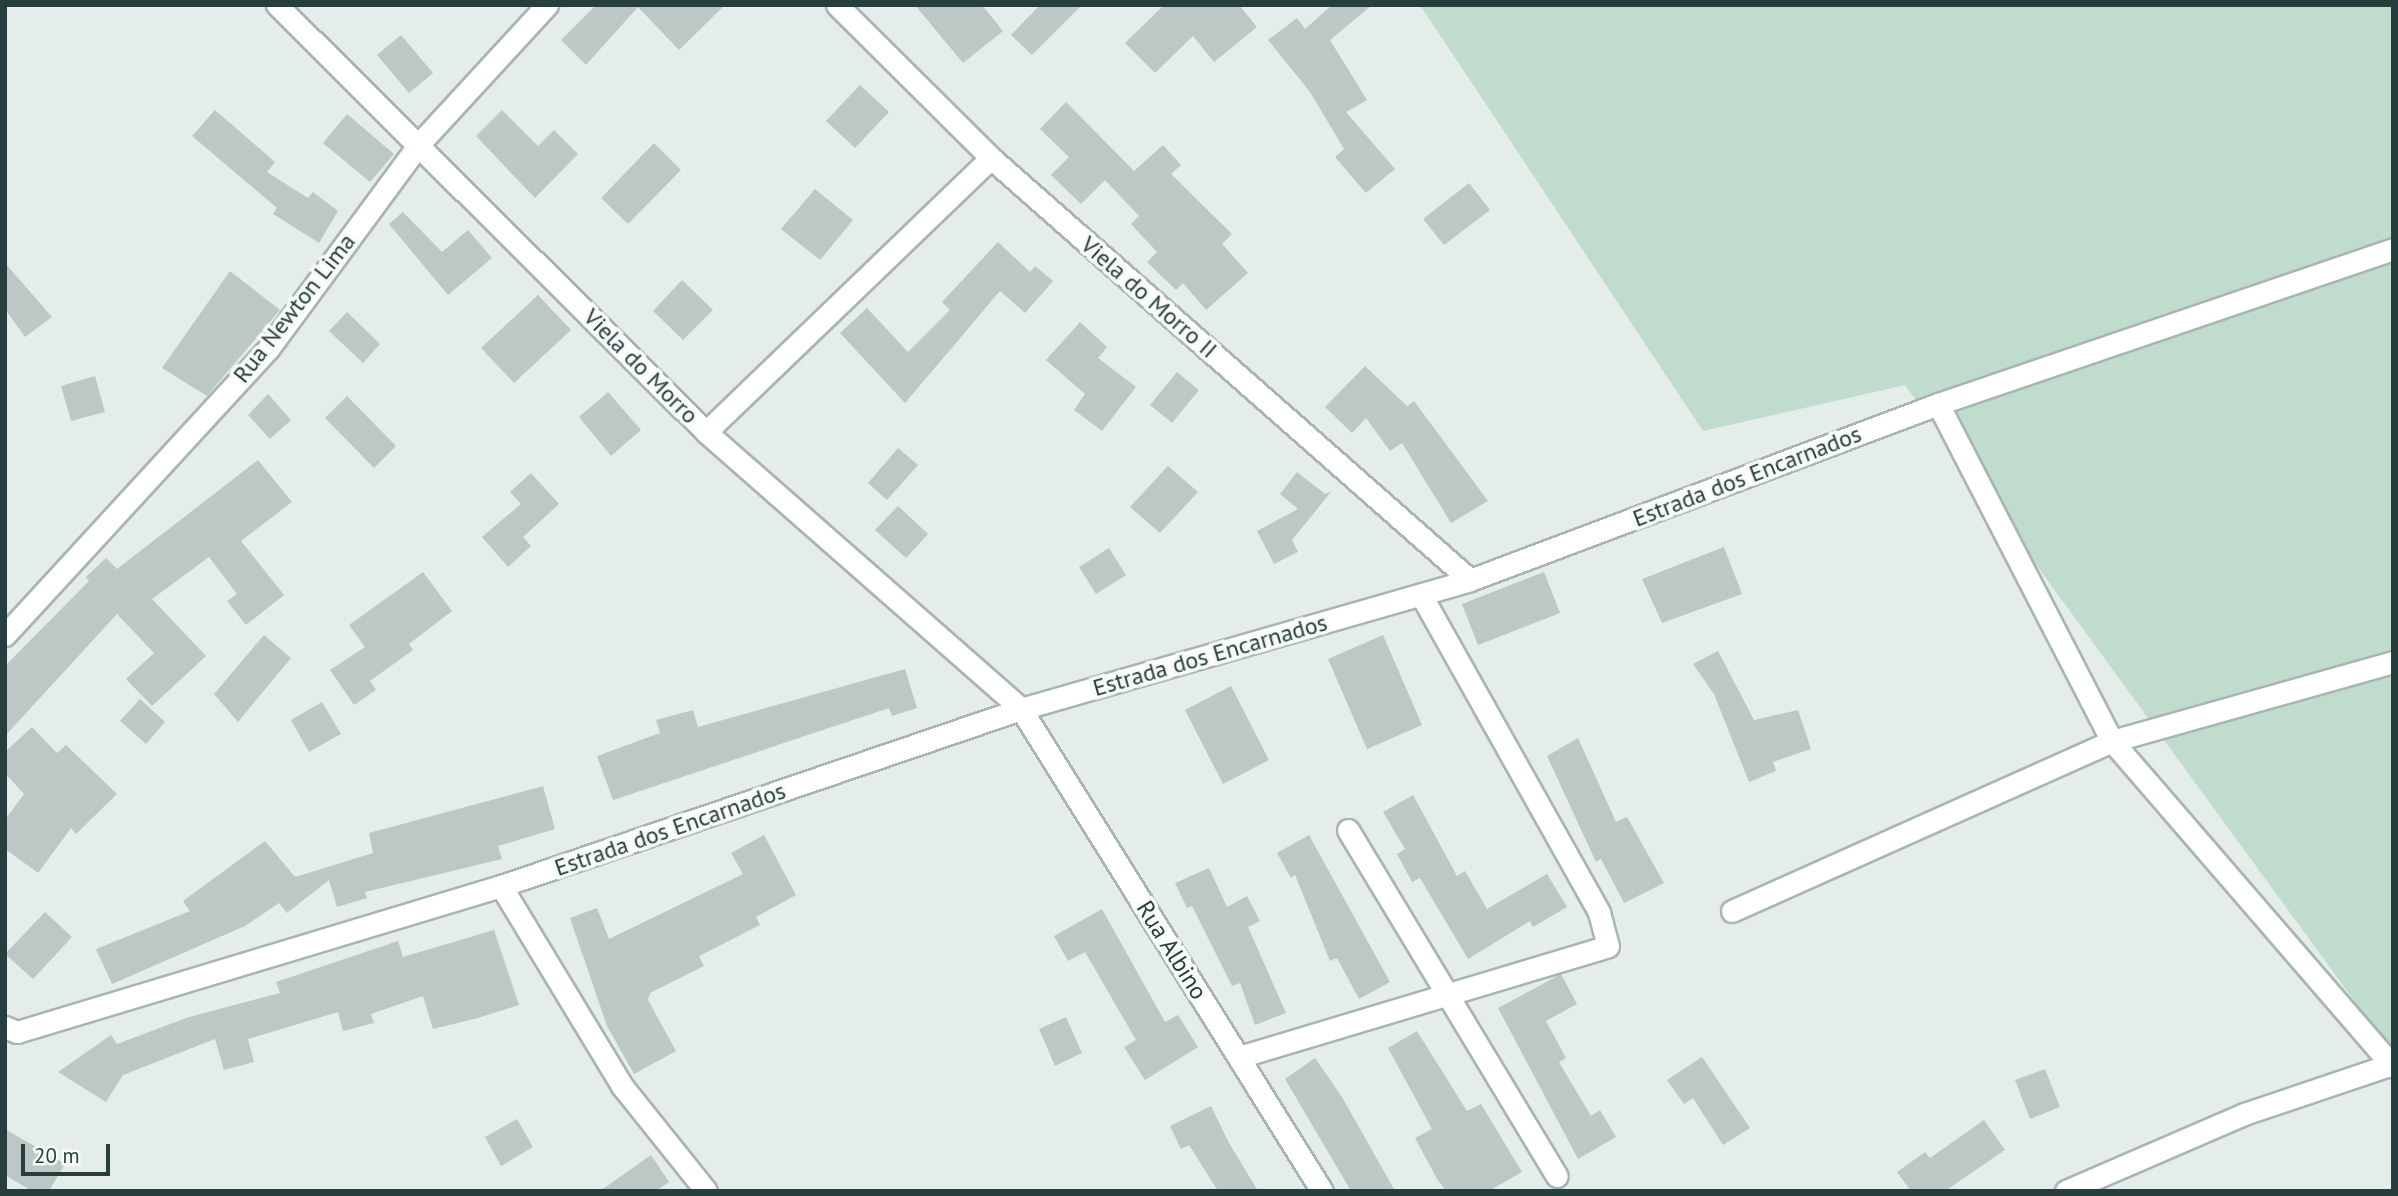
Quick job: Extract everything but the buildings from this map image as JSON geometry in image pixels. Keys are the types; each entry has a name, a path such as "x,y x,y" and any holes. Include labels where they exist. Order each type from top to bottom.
{"street":[{"name":"Viela do Morro","path":"277,5 420,143 706,432 1021,709"},
{"name":"Rua Newton Lima","path":"5,635 268,349 420,143 547,5"},
{"name":"Viela do Morro II","path":"837,5 991,158 1470,580"},
{"path":"706,432 991,158"},
{"name":"Estrada dos Encarnados","path":"11,1030 501,886 1021,709 1470,580 1938,404 2393,248"},
{"path":"1938,404 2112,741 2392,1065 2244,1114 2066,1191"},
{"path":"1239,1058 1447,999 1608,946 1599,912 1421,595"},
{"path":"1732,911 2112,741 2393,662"},
{"name":"Rua Albino","path":"1021,709 1322,1191"},
{"path":"1348,830 1447,999 1557,1177"},
{"path":"501,886 622,1086 706,1191"}],"green space":[{"path":"1420,5 2393,5 2393,1054 1905,385 1703,431"}]}
